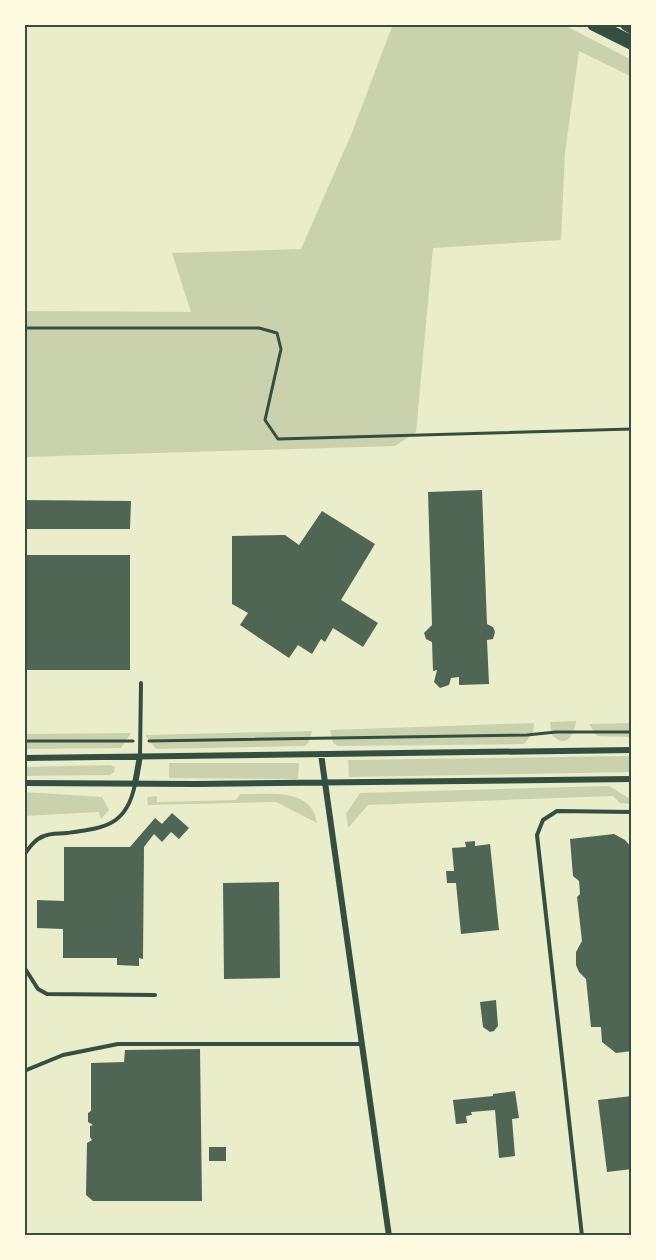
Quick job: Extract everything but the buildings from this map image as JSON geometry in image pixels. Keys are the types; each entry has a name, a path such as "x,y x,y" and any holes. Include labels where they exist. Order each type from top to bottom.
{"highway":[{"path":"594,24 632,43"},
{"path":"627,24 632,27"}],"street":[{"path":"24,758 632,750"},
{"path":"321,753 389,1236"},
{"path":"135,784 140,756"},
{"path":"24,783 324,783 632,779"}],"lane":[{"path":"140,756 141,683"},
{"path":"24,855 34,842 44,836 93,830 111,823 123,815 129,807 135,784"},
{"path":"582,1236 537,835 543,820 557,811 632,812"},
{"path":"24,967 38,989 47,994 154,995"},
{"path":"24,1071 33,1065 63,1055 118,1044 363,1044"}],"path":[{"path":"24,328 259,328 277,333 281,349 265,420 278,438 632,429"},
{"path":"24,741 632,732"}],"green space":[{"path":"393,24 562,24 632,60 632,77 579,51 565,153 561,240 433,248 416,432 395,446 24,457 24,311 191,312 172,253 301,249 351,135"},
{"path":"576,721 571,736 565,741 552,735 550,722"},
{"path":"534,723 533,733 524,744 338,746 333,743 330,730"},
{"path":"632,723 632,737 597,736 589,724"},
{"path":"312,731 309,742 305,746 156,749 145,735"},
{"path":"131,733 121,748 24,749 24,734"},
{"path":"632,756 632,772 349,777 348,760"},
{"path":"169,763 299,763 298,779 169,778"},
{"path":"110,765 115,767 114,772 110,775 24,776 24,767"},
{"path":"609,786 632,800 632,804 620,803 613,796 368,805 348,828 346,814 360,793"},
{"path":"24,792 102,797 109,810 101,819 99,812 24,816"},
{"path":"240,794 279,794 298,798 312,809 317,823 276,802 148,805 147,797 157,796 157,802 236,800"}]}
